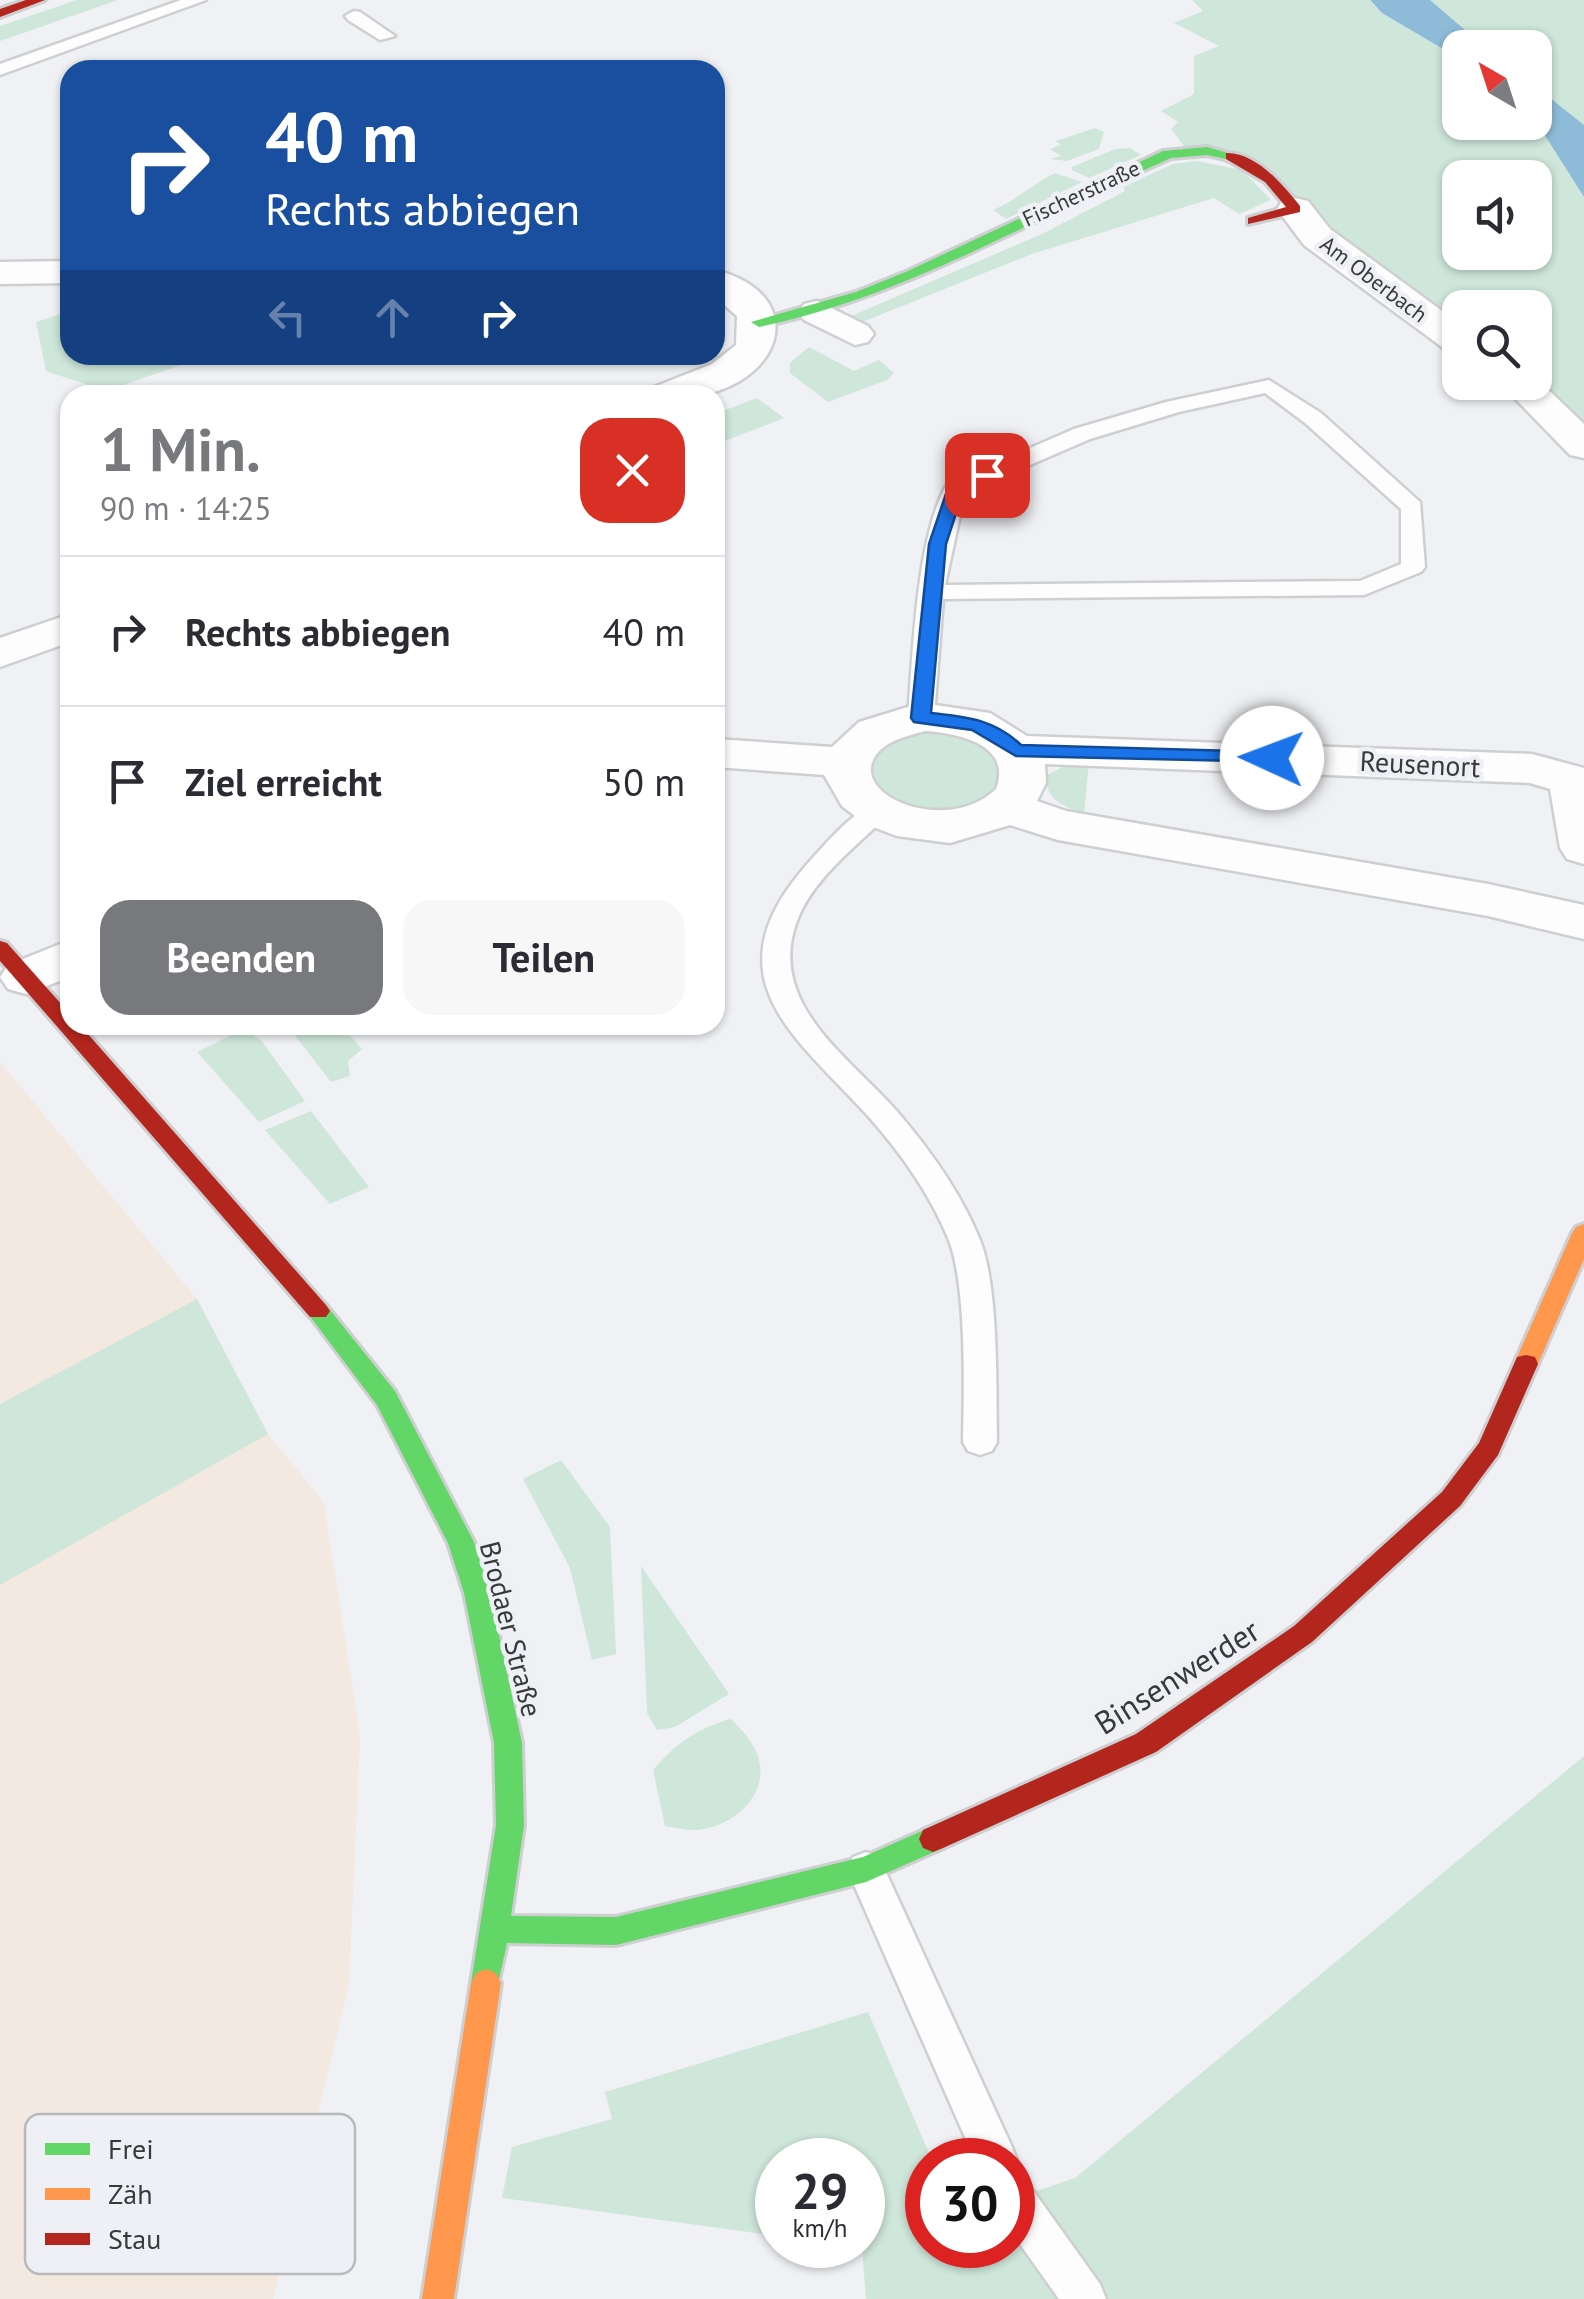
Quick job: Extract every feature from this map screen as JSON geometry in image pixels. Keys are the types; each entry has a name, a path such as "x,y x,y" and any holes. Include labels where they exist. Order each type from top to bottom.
{"street":[{"path":"0,13 39,0"},
{"name":"Fischerstraße","path":"759,322 817,312 929,266 1168,154 1187,150 1220,153 1252,164 1276,180 1295,209"},
{"path":"1254,221 1295,209"},
{"name":"Am Oberbach","path":"1295,209 1317,236 1442,329"},
{"path":"0,272 60,272"},
{"path":"691,385 740,364 754,350 759,322 739,296 725,287"},
{"path":"817,312 855,334"},
{"path":"1537,400 1584,446"},
{"path":"0,654 60,631"},
{"path":"921,718 977,724 1016,750 1024,765 1024,780 1006,807 985,819 944,826 901,822 876,812 853,789 846,762 872,732 921,718"},
{"name":"Reusenort","path":"1016,750 1532,770 1578,778 1584,848"},
{"path":"725,754 846,762"},
{"path":"1006,807 1058,825 1488,900 1584,922"},
{"name":"Brodaer Straße","path":"32,960 60,994"},
{"name":"Brodaer Straße","path":"94,1035 308,1296 386,1398 460,1542 477,1594 508,1744 510,1825 438,2299"},
{"name":"Binsenwerder","path":"494,1928 616,1930 866,1869 1146,1743 1303,1634 1451,1500 1489,1448 1584,1233"}],"lane":[{"path":"0,70 197,0"},
{"path":"354,16 386,36"},
{"path":"921,718 932,592 938,544 955,489 1082,434 1174,406 1268,386 1313,418 1412,507 1413,567 1364,588 932,592"},
{"path":"876,812 802,887 781,924 774,964 780,990 805,1035 880,1111 928,1173 966,1242 980,1337 980,1442"},
{"path":"866,1869 986,2138"},
{"path":"1035,2228 1085,2299"}],"shaded area":[{"path":"0,1062 197,1299 268,1434 324,1503 360,1736 349,1984 318,2114 25,2114 25,2274 279,2274 273,2299 0,2299"}],"green space":[{"path":"77,0 118,0 0,41 0,26"},
{"path":"1192,0 1369,0 1382,13 1442,48 1442,140 1548,140 1584,197 1584,446 1549,400 1552,400 1552,290 1442,290 1442,330 1379,286 1276,180 1187,150 1171,129 1178,122 1161,111 1194,94 1194,56 1219,46 1174,23 1203,11"},
{"path":"1430,0 1584,0 1584,125 1552,100 1552,30 1465,30"},
{"path":"1095,128 1104,132 1099,149 1067,161 1050,159 1061,156 1050,149 1061,145 1056,141"},
{"path":"1130,148 1141,155 1089,178 1072,170 1115,149"},
{"path":"1197,161 1242,170 1271,200 1239,214 1214,198 1032,254 860,323 849,317 1044,233 1125,191 1123,187 1173,164"},
{"path":"1055,173 1082,182 1006,219 993,210 1009,202"},
{"path":"60,314 60,365 181,365 123,385 88,385 46,371 36,322"},
{"path":"809,347 854,371 879,360 894,373 887,380 828,402 790,373 790,363"},
{"path":"757,398 784,418 725,441 725,410"},
{"path":"925,730 959,734 987,748 1004,764 1000,791 965,808 936,814 913,810 887,796 870,776 868,764 874,753 891,741"},
{"path":"1074,761 1089,761 1084,814 1057,801 1048,790 1047,775"},
{"path":"232,1035 253,1035 305,1101 259,1122 197,1052"},
{"path":"295,1035 349,1035 362,1049 348,1061 350,1076 331,1082"},
{"path":"311,1111 369,1187 330,1204 265,1130"},
{"path":"197,1299 268,1434 0,1585 0,1404"},
{"path":"561,1460 610,1527 616,1654 592,1660 570,1568 523,1479"},
{"path":"641,1566 729,1694 675,1727 657,1730 647,1713"},
{"path":"731,1719 759,1758 760,1778 751,1800 732,1818 708,1828 665,1826 653,1770 688,1738"},
{"path":"1584,1756 1584,2299 866,2299 864,2268 885,2268 885,2138 755,2138 755,2233 502,2198 512,2147 612,2119 605,2092 868,2012 922,2138 905,2138 905,2268 1035,2268 1035,2192 1075,2178"}],"water":[{"path":"1370,0 1430,0 1465,30 1442,30 1442,48 1382,13"},
{"path":"1552,100 1584,125 1584,197 1548,140 1552,140"}],"traffic: fast":[{"path":"759,322 862,295 914,274 1168,154 1207,151 1231,156"},
{"path":"318,1311 386,1398 461,1542 477,1593 508,1743 510,1825 486,1983"},
{"path":"494,1929 616,1931 866,1869 933,1839"}],"traffic: slow":[{"path":"1526,1364 1584,1233"},
{"path":"438,2299 486,1983"}],"traffic: jam":[{"path":"0,13 39,0"},
{"path":"1231,156 1270,179 1295,209 1253,221"},
{"path":"0,948 60,1016"},
{"path":"76,1035 318,1311"},
{"path":"933,1839 1146,1743 1303,1634 1451,1499 1489,1448 1526,1364"}],"route":[{"path":"987,475 955,489 938,544 921,718 950,718 977,724 1016,750 1272,758"}]}
